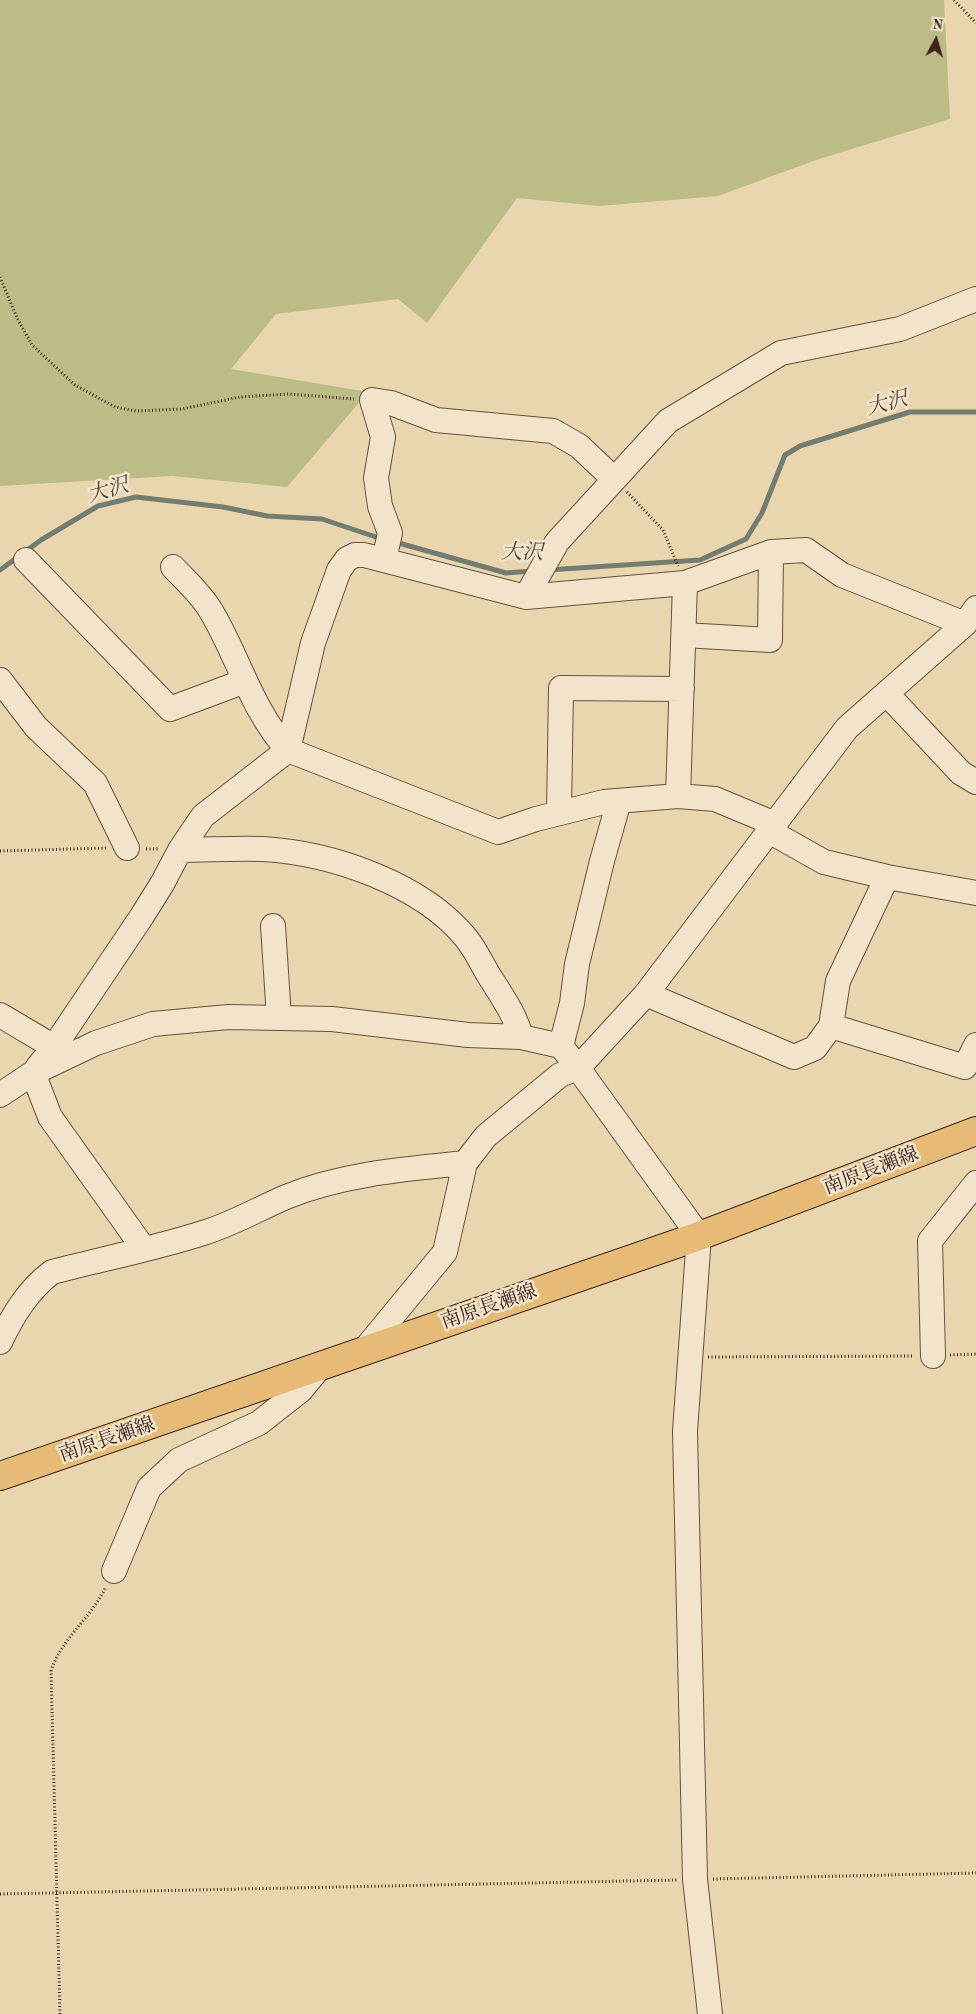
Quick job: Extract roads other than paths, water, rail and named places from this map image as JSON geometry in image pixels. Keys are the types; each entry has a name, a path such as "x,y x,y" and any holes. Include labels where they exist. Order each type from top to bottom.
{"main road":[{"name":"南原長瀬線","path":"0,1476 319,1368 366,1348 699,1236 976,1131"}],"street":[{"path":"526,597 557,542 668,421 781,353 900,329 976,300"},
{"path":"384,560 390,533 380,506 376,478 383,438 372,400 391,403 436,420 553,431 579,446 614,478"},
{"path":"33,1073 54,1047 142,916 202,816 288,750 313,643 339,570 347,560 355,555 384,560 526,597 686,584 771,552 806,550 842,575 971,616 847,728 646,994 578,1068 560,1075 486,1136 465,1163 445,1252 366,1348"},
{"path":"684,634 770,640 771,552"},
{"path":"26,560 170,708 245,681"},
{"path":"174,567 211,610 245,681 278,740 288,750 498,832 559,813 604,802 678,796 715,799 772,828 824,862 886,877 976,893"},
{"path":"678,796 686,584"},
{"path":"0,680 36,726 95,784 127,848"},
{"path":"559,813 561,688 682,689"},
{"path":"886,694 962,772 976,782"},
{"path":"561,1046 572,1003 577,964 619,801"},
{"path":"180,850 263,850 310,855 342,863 407,890 438,912 466,938 516,1018 521,1037"},
{"path":"646,994 794,1057 816,1048 831,1026 838,981 886,877"},
{"path":"273,926 279,1018"},
{"path":"0,1015 54,1047"},
{"path":"0,1095 33,1073 96,1043 153,1024 228,1017 332,1019 468,1035 521,1037 561,1046 578,1068 699,1236 685,1431 695,1879 710,2014"},
{"path":"831,1026 971,1069 976,1045"},
{"path":"33,1073 50,1117 144,1249"},
{"path":"0,1342 10,1320 37,1283 52,1272 202,1234 242,1220 286,1197 319,1186 394,1170 465,1163"},
{"path":"933,1356 930,1241 976,1183"},
{"path":"114,1571 149,1488 178,1460 259,1423 301,1390 319,1368"}],"waterway":[{"name":"大沢","path":"548,570 700,560 746,539 762,513 785,455 800,446 910,412 976,412"},
{"name":"大沢","path":"0,570 41,540 98,506 136,497 223,507 267,516 322,519 382,539"},
{"name":"大沢","path":"395,542 506,573 532,571"}]}
